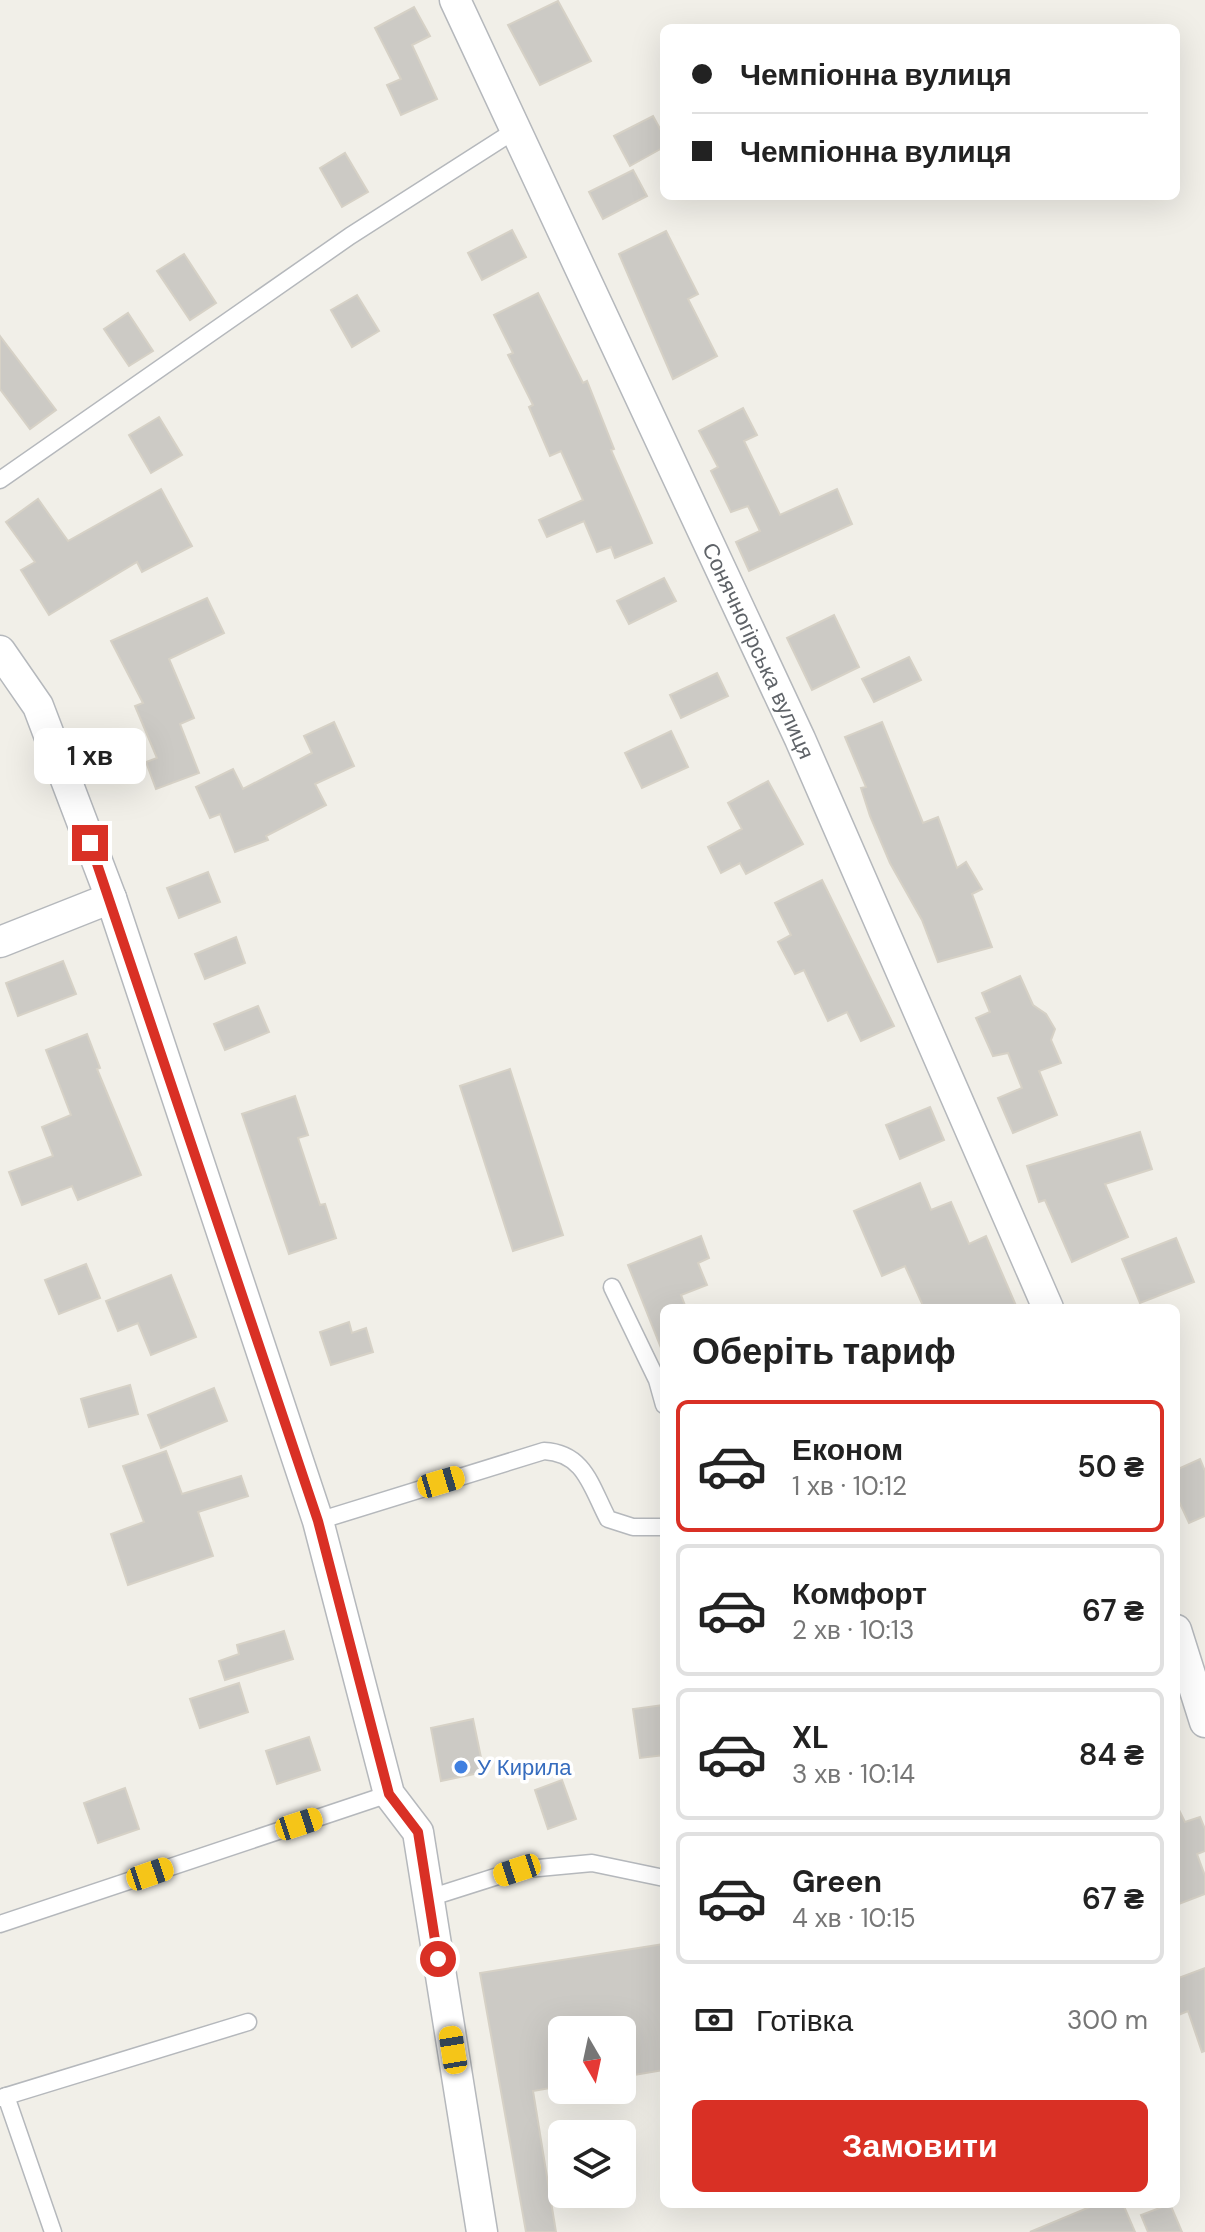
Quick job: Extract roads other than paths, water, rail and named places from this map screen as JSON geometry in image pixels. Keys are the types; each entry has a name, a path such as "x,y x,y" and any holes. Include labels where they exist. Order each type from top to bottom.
{"street":[{"name":"Сонячногірська вулиця","path":"455,0 800,739 1046,1304"},
{"path":"0,651 38,706 111,898 318,1521 389,1794 418,1832 482,2232"},
{"path":"0,942 111,898"},
{"path":"1180,1643 1205,1722"}],"lane":[{"path":"0,480 350,236 514,131"},
{"path":"612,1287 660,1391"},
{"path":"318,1521 544,1451 563,1452 579,1463 608,1519 633,1527 660,1527"},
{"path":"0,1924 389,1794"},
{"path":"429,1898 517,1870 592,1863 660,1877"},
{"path":"53,2232 3,2097 248,2022"}],"place":[{"name":"У Кирила","path":"461,1767"}]}
